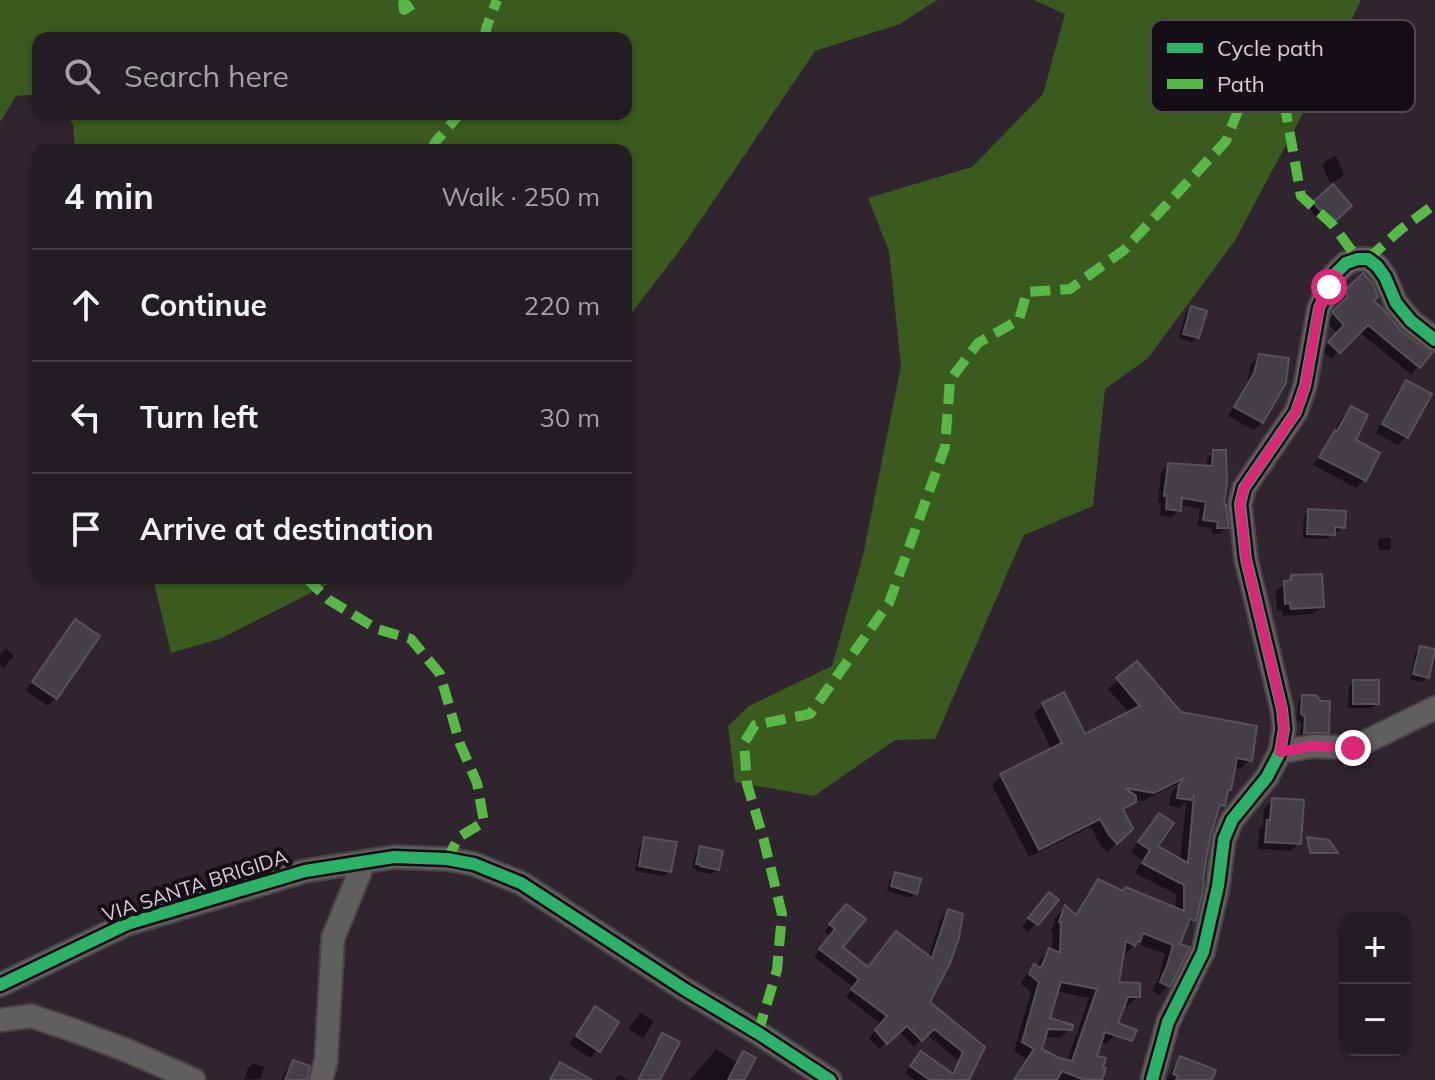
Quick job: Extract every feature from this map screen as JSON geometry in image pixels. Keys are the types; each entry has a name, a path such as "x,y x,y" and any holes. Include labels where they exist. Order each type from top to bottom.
{"street":[{"path":"1152,1080 1168,1022 1203,952 1218,886 1224,839 1232,820 1267,777 1280,752 1284,729 1282,709 1246,559 1240,504 1244,488 1296,412 1305,386 1319,308 1335,274 1346,263 1368,259 1377,266 1396,303 1411,321 1435,340"},
{"path":"1280,752 1313,746 1353,748 1435,708"},
{"name":"VIA SANTA BRIGIDA","path":"0,985 127,924 305,871 394,857 447,859 474,864 521,883 830,1080"},
{"path":"321,1080 326,1061 333,938 364,862"},
{"path":"0,1020 31,1016 44,1020 126,1050 194,1080"}],"green space":[{"path":"0,0 937,0 900,24 815,51 683,246 632,312 632,144 75,144 70,120 632,120 632,32 32,32 32,95 16,96 0,122"},
{"path":"1034,0 1361,0 1351,20 1151,20 1151,112 1304,112 1234,242 1148,358 1105,389 1093,506 1024,535 935,739 895,740 814,796 735,782 728,726 749,706 832,666 863,555 901,366 889,251 868,198 972,167 1043,94 1065,14"},
{"path":"154,584 328,584 222,638 171,653"}],"building":[{"path":"1333,184 1352,206 1332,224 1313,202"},
{"path":"1363,273 1373,284 1378,297 1374,301 1402,332 1432,353 1420,368 1368,325 1340,353 1328,342 1344,325 1332,312 1348,296 1344,291"},
{"path":"1191,306 1207,311 1199,338 1183,334"},
{"path":"1259,354 1289,358 1286,383 1263,423 1234,407 1254,373"},
{"path":"1406,380 1432,394 1408,438 1382,424"},
{"path":"1351,406 1368,415 1356,440 1380,453 1366,481 1319,457"},
{"path":"1213,450 1226,450 1224,504 1229,528 1217,528 1218,522 1203,520 1206,502 1182,498 1181,511 1166,509 1167,496 1164,496 1168,463 1212,466"},
{"path":"1308,509 1346,511 1345,528 1335,527 1335,535 1307,534"},
{"path":"1322,574 1324,607 1291,609 1290,603 1285,604 1284,581 1291,580 1291,575"},
{"path":"75,619 100,636 57,699 32,682"},
{"path":"1420,646 1435,649 1429,678 1413,674"},
{"path":"1137,661 1181,712 1257,726 1252,761 1237,758 1231,790 1228,790 1225,806 1220,805 1210,837 1196,921 1190,919 1180,944 1190,947 1170,987 1160,982 1173,945 1143,933 1135,946 1126,941 1119,982 1140,983 1140,997 1128,997 1118,1023 1137,1030 1132,1041 1105,1032 1097,1056 1106,1058 1102,1080 1082,1079 1062,1071 1057,1080 1014,1080 1034,1049 1022,1042 1039,982 1029,974 1034,964 1041,968 1049,948 1060,953 1059,922 1065,905 1076,915 1098,879 1123,891 1126,887 1184,911 1184,885 1142,863 1150,850 1138,842 1159,813 1174,823 1158,846 1188,863 1194,795 1191,800 1177,798 1179,785 1184,778 1154,793 1125,788 1136,796 1136,802 1123,809 1133,829 1117,844 1100,819 1039,850 1000,774 1062,743 1042,703 1064,692 1085,734 1140,706 1116,678","holes":["1061,982 1097,989 1072,1061 1042,1049 1048,1029 1072,1030 1073,1025 1050,1018"]},
{"path":"1353,680 1379,680 1379,704 1353,704"},
{"path":"1302,695 1316,695 1321,701 1330,701 1329,733 1304,733"},
{"path":"1272,798 1304,800 1301,844 1265,842"},
{"path":"644,837 677,842 671,872 639,866"},
{"path":"1307,837 1329,840 1338,853 1310,853"},
{"path":"700,846 723,851 719,870 696,864"},
{"path":"895,872 921,879 917,894 891,886"},
{"path":"1049,892 1059,900 1038,925 1028,918"},
{"path":"846,904 866,919 843,947 868,967 896,931 932,958 948,909 963,914 950,963 930,1002 985,1047 969,1080 930,1080 910,1066 921,1051 953,1074 963,1052 934,1029 922,1041 907,1026 887,1044 875,1030 887,1016 851,989 859,979 819,949 835,929 829,924"},
{"path":"595,1006 619,1022 600,1052 576,1036"},
{"path":"662,1033 680,1042 660,1080 638,1080"},
{"path":"743,1051 756,1058 744,1080 728,1080"},
{"path":"1180,1056 1216,1070 1212,1080 1176,1080 1178,1076 1173,1074"},
{"path":"293,1060 310,1066 307,1080 285,1080"},
{"path":"560,1062 592,1080 550,1080"}],"marked path":[{"path":"403,0 404,10 419,0"},
{"path":"486,32 497,0"},
{"path":"758,1033 777,970 782,914 747,784 744,743 755,725 810,714 889,603 945,447 950,380 978,343 1019,320 1027,292 1070,289 1124,250 1226,141 1237,112"},
{"path":"1286,112 1301,196 1332,224 1358,259"},
{"path":"434,144 455,120"},
{"path":"1368,259 1435,204"},
{"path":"312,584 329,600 377,629 411,639 440,674 460,744 477,783 484,822 459,837 447,859"}],"cycle path":[{"path":"1152,1080 1168,1022 1203,952 1218,886 1224,839 1232,820 1267,777 1280,752 1284,729 1282,709 1246,559 1240,504 1244,488 1296,412 1305,386 1319,308 1335,274 1346,263 1368,259 1377,266 1396,303 1411,321 1435,340"},
{"path":"0,985 127,924 305,871 394,857 447,859 474,864 521,883 830,1080"}],"route":[{"path":"1329,287 1319,308 1305,386 1296,412 1244,488 1240,504 1246,559 1282,709 1284,729 1280,752 1313,746 1353,748"}]}
